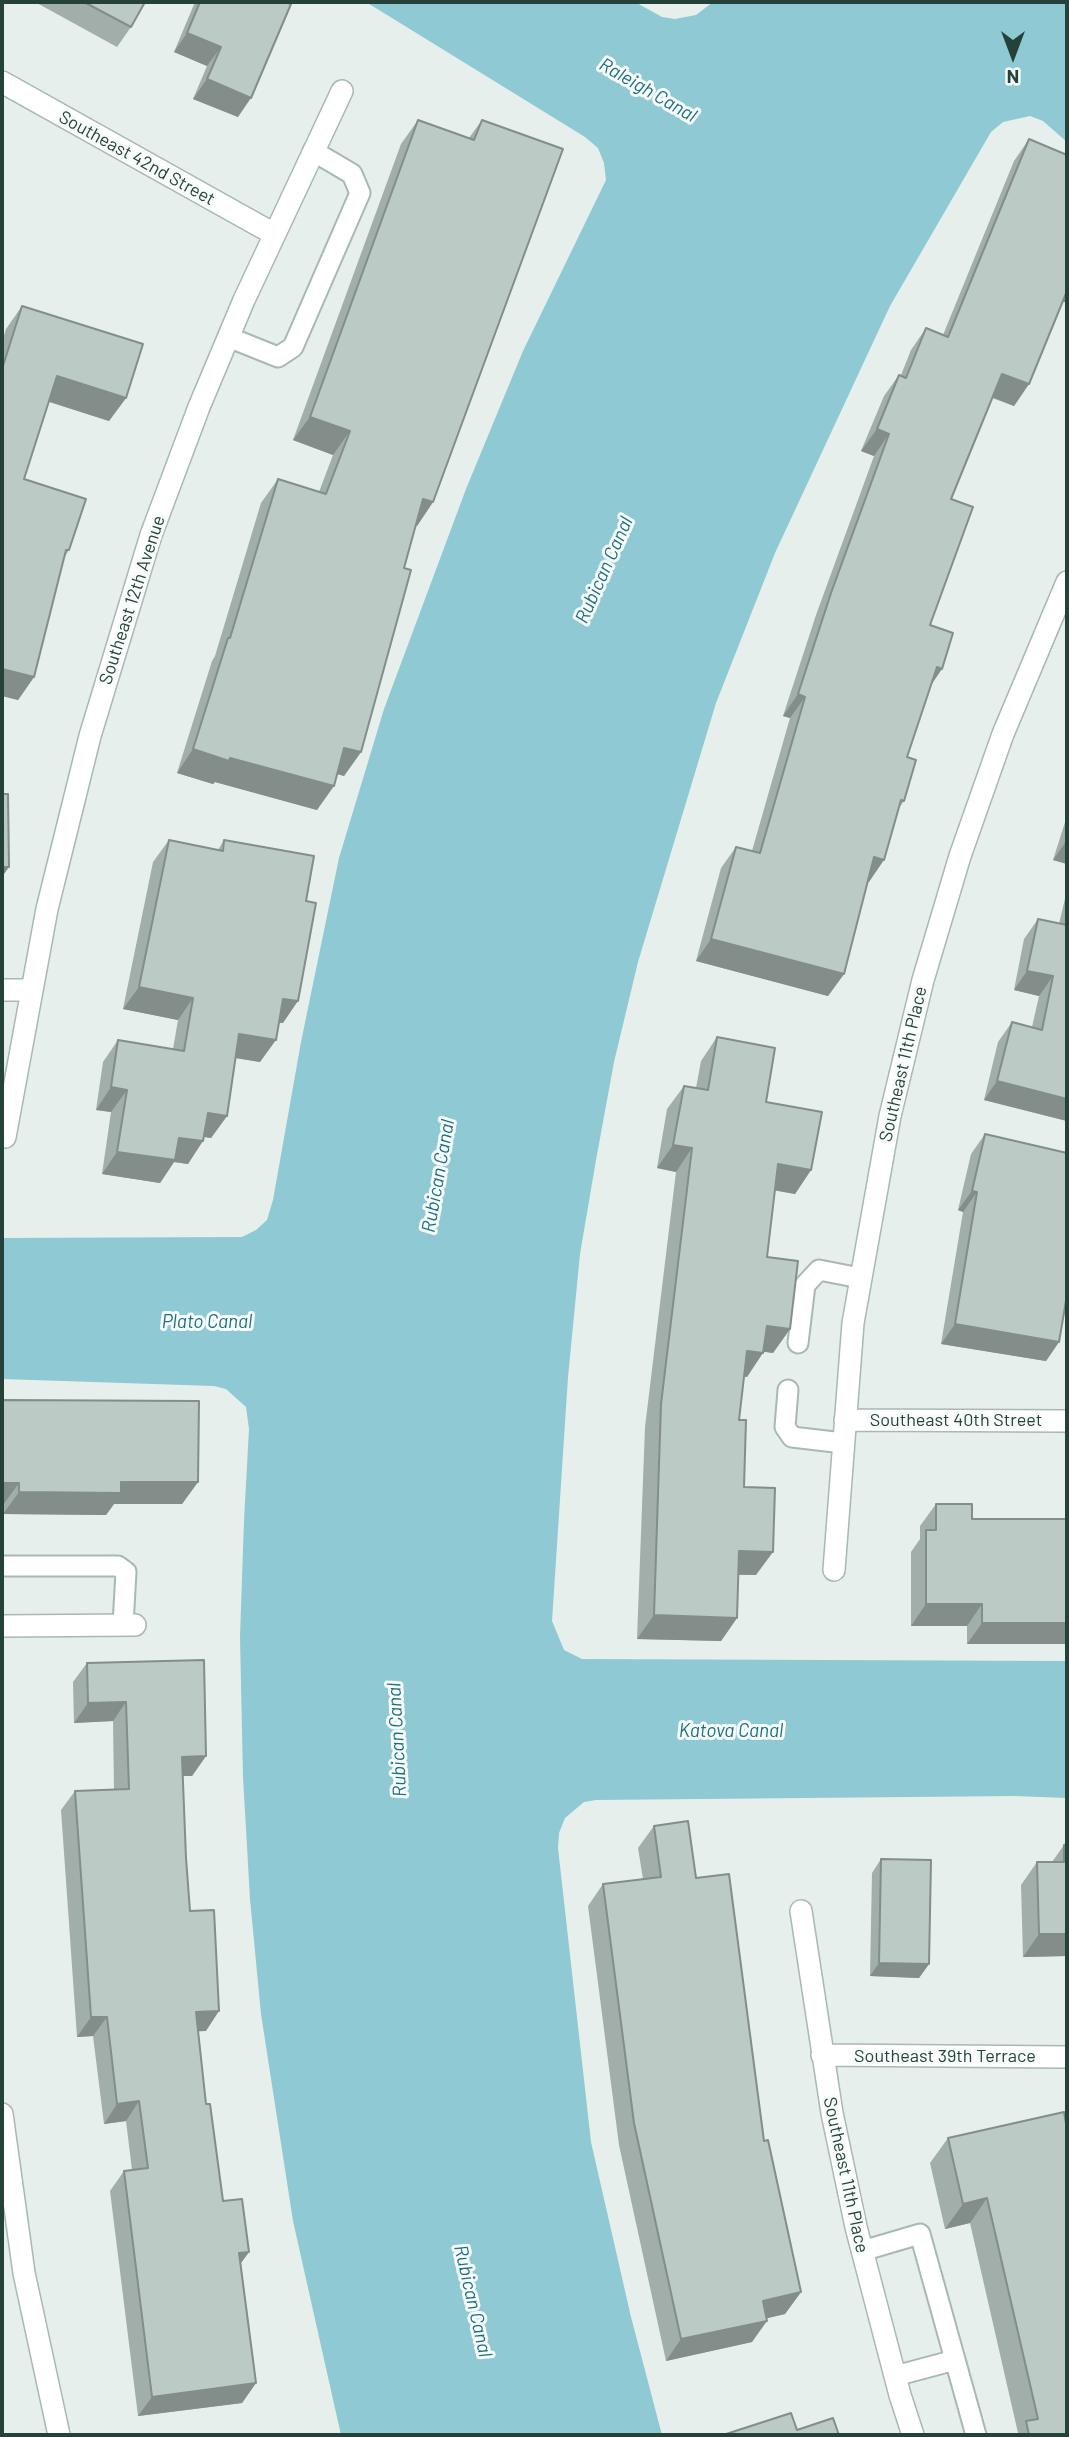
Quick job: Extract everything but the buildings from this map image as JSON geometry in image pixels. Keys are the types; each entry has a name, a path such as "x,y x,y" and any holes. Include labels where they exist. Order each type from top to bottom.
{"street":[{"name":"Southeast 42nd Street","path":"2,82 274,234"},
{"name":"Southeast 12th Avenue","path":"5,1137 47,909 90,736 151,535 228,337 342,91"},
{"name":"Southeast 11th Place","path":"834,1570 853,1323 890,1116 934,943 960,856 1003,734 1067,582"},
{"path":"2,990 31,990"},
{"name":"Southeast 40th Street","path":"845,1420 1067,1420"},
{"path":"2,1626 129,1625"},
{"name":"Southeast 11th Place","path":"802,1911 832,2113 862,2251 913,2435"},
{"name":"Southeast 39th Terrace","path":"822,2055 1067,2057"},
{"path":"2,2114 24,2273 60,2435"}],"lane":[{"path":"228,337 278,357 293,347 360,193 352,174 313,151"},
{"path":"798,1343 804,1285 819,1270 860,1278"},
{"path":"789,1390 785,1427 792,1437 843,1443"},
{"path":"2,1566 118,1566 126,1572 129,1625"},
{"path":"862,2251 920,2234 976,2435"},
{"path":"895,2376 955,2360"}],"water":[{"path":"366,2 635,2 662,17 675,19 696,15 713,2 1067,2 1067,142 1043,121 1030,116 1003,122 991,132 890,306 775,553 716,703 638,962 614,1062 596,1160 580,1254 568,1377 552,1621 564,1650 582,1659 1067,1661 1067,1798 1014,1796 596,1800 584,1802 565,1818 559,1833 558,1848 591,2142 631,2317 662,2435 341,2435 293,2221 261,2014 250,1899 243,1777 240,1637 249,1429 246,1407 226,1389 214,1386 2,1379 2,1238 242,1237 267,1220 339,858 384,709 466,489 523,351 606,180 604,163 598,148 585,137"}],"water label":[{"name":"Raleigh Canal","path":"648,90"},
{"name":"Rubican Canal","path":"604,570"},
{"name":"Rubican Canal","path":"438,1176"},
{"name":"Plato Canal","path":"207,1322"},
{"name":"Katova Canal","path":"731,1731"},
{"name":"Rubican Canal","path":"397,1740"},
{"name":"Rubican Canal","path":"473,2301"}]}
